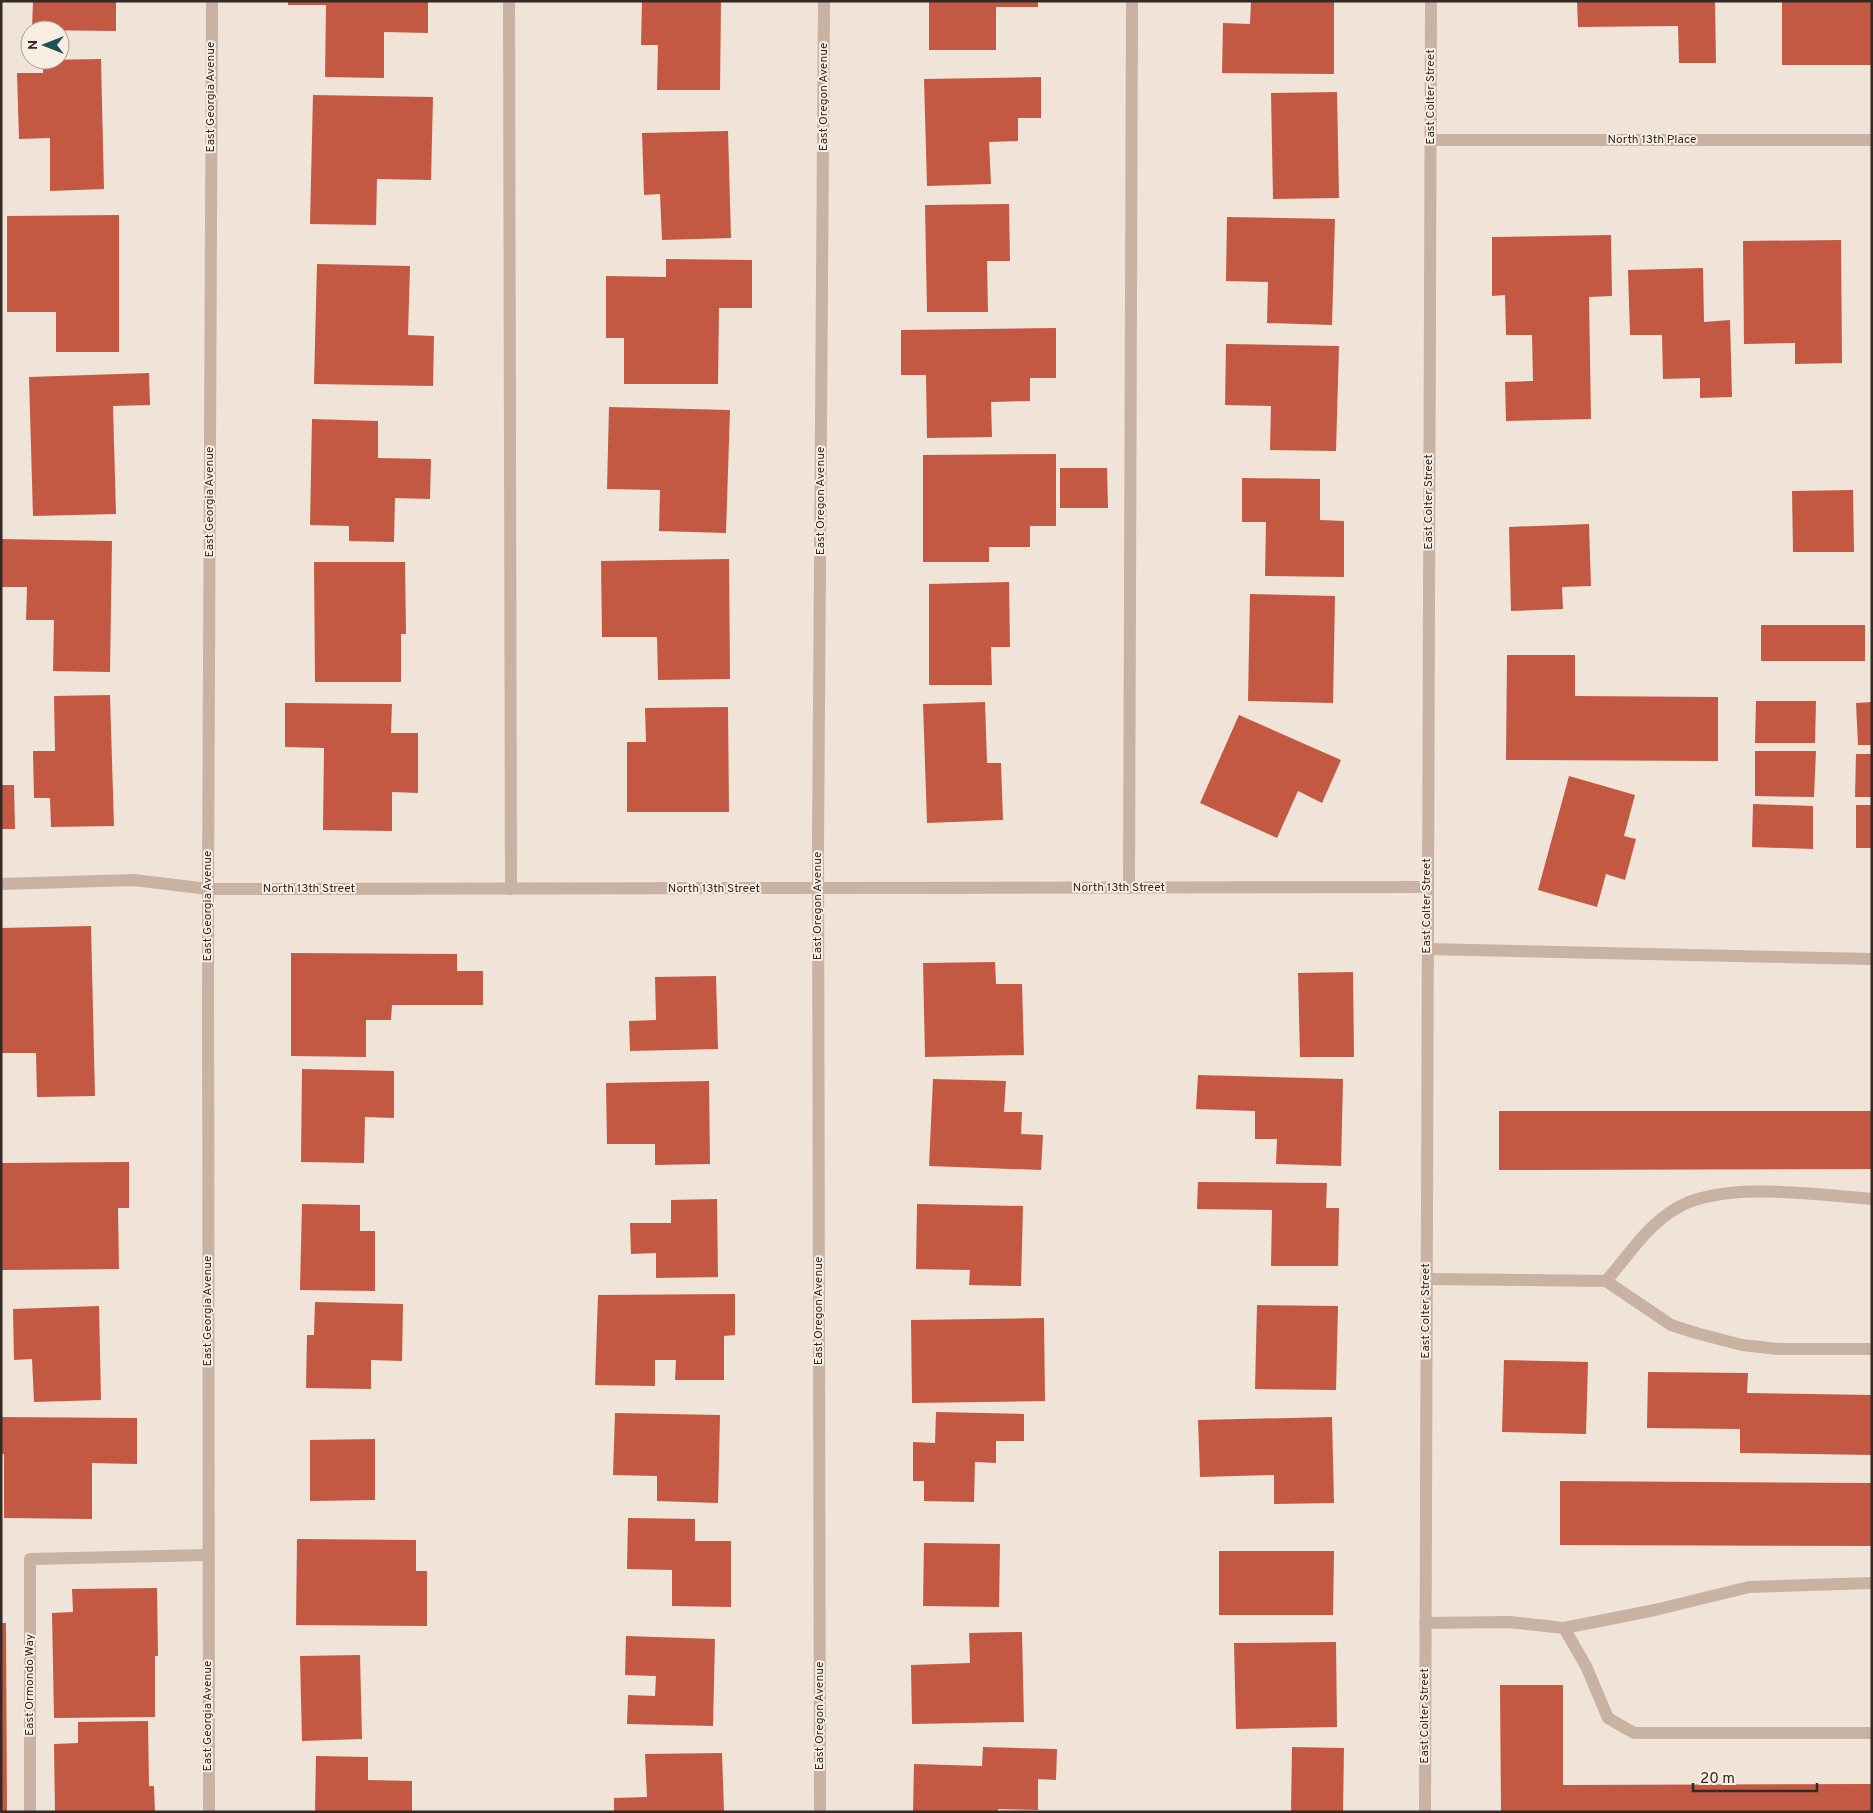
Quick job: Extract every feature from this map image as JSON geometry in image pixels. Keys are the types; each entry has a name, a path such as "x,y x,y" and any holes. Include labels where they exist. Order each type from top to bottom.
{"street":[{"name":"East Georgia Avenue","path":"209,1812 208,889 212,1"},
{"path":"509,1 511,889"},
{"name":"East Oregon Avenue","path":"820,1812 818,889 824,1"},
{"path":"1130,888 1132,1"},
{"name":"East Colter Street","path":"1425,1812 1431,1"},
{"name":"North 13th Place","path":"1431,140 1872,140"},
{"name":"North 13th Street","path":"1,884 134,880 208,889 1427,887"},
{"path":"1427,949 1872,959"},
{"path":"1606,1281 1628,1256 1638,1240 1676,1208 1696,1199 1720,1192 1748,1191 1872,1199"},
{"path":"1426,1279 1606,1281 1671,1325 1742,1345 1778,1349 1872,1349"},
{"name":"East Ormondo Way","path":"30,1812 30,1559 208,1555"},
{"path":"1425,1623 1509,1622 1564,1628 1656,1610 1749,1587 1872,1583"},
{"path":"1564,1628 1586,1666 1608,1718 1634,1733 1872,1733"}],"building":[{"path":"33,1 116,1 116,31 70,30 70,20 32,20"},
{"path":"288,1 428,1 428,33 384,32 384,78 325,77 326,5 288,5"},
{"path":"642,1 721,1 720,90 657,90 658,45 641,45"},
{"path":"929,1 1038,1 1038,7 996,7 996,50 929,50"},
{"path":"1251,1 1334,1 1334,74 1222,73 1223,23 1250,24"},
{"path":"1577,1 1715,1 1716,63 1679,63 1678,26 1578,27"},
{"path":"1782,1 1872,1 1872,65 1782,65"},
{"path":"101,59 104,189 50,191 50,138 19,139 17,73 43,73 43,70 70,70 70,60"},
{"path":"1041,77 1041,118 1018,118 1018,141 989,142 991,184 927,186 924,79"},
{"path":"1337,92 1339,198 1273,199 1271,93"},
{"path":"313,95 433,97 431,180 377,179 376,225 310,224"},
{"path":"728,131 731,238 662,240 660,194 644,195 642,133"},
{"path":"1009,204 1010,261 987,261 988,312 927,312 925,205"},
{"path":"119,215 119,352 56,352 56,312 7,312 7,216"},
{"path":"1227,217 1335,219 1332,325 1267,323 1268,282 1226,281"},
{"path":"1611,235 1612,296 1589,297 1591,419 1506,421 1505,382 1533,381 1532,335 1506,335 1505,295 1492,296 1492,237"},
{"path":"1841,240 1842,363 1795,364 1795,343 1744,344 1743,241"},
{"path":"666,259 752,260 752,308 719,308 718,384 624,384 624,338 606,338 606,276 666,277"},
{"path":"317,264 410,266 408,335 434,336 433,386 314,384"},
{"path":"1703,268 1704,322 1730,320 1732,397 1700,398 1700,378 1663,379 1662,335 1630,335 1628,270"},
{"path":"1056,328 1056,378 1030,378 1030,401 991,402 992,437 927,438 926,375 901,375 901,330"},
{"path":"1226,344 1339,346 1336,451 1270,450 1271,406 1225,405"},
{"path":"149,373 150,405 113,406 116,514 33,516 29,377"},
{"path":"609,407 730,410 726,533 659,531 660,490 607,489"},
{"path":"312,419 378,421 378,458 431,459 430,499 395,498 394,542 349,541 349,526 310,525"},
{"path":"1056,454 1056,526 1030,526 1030,547 989,547 989,562 923,562 923,455"},
{"path":"1060,468 1107,468 1108,508 1060,508"},
{"path":"1242,478 1320,479 1320,520 1344,521 1344,577 1265,576 1266,522 1242,522"},
{"path":"1853,490 1854,552 1793,552 1792,491"},
{"path":"1589,524 1591,586 1562,587 1563,609 1511,611 1509,527"},
{"path":"1,539 112,541 110,672 53,671 54,620 26,620 27,587 1,587"},
{"path":"729,559 730,679 658,680 657,637 602,637 601,561"},
{"path":"314,562 405,562 406,634 401,634 401,682 315,682"},
{"path":"1009,582 1010,647 991,647 992,685 929,685 929,584"},
{"path":"1250,594 1335,596 1333,703 1248,701"},
{"path":"1761,625 1865,625 1865,661 1761,661"},
{"path":"1507,655 1575,655 1575,696 1718,697 1718,761 1506,760"},
{"path":"110,695 114,826 51,827 50,798 34,798 33,751 55,751 54,696"},
{"path":"1756,701 1816,701 1815,743 1755,743"},
{"path":"985,702 987,763 1001,763 1003,820 927,823 923,704"},
{"path":"1872,702 1872,745 1858,745 1856,703"},
{"path":"285,703 392,704 391,733 418,733 418,793 392,792 392,831 323,830 324,748 285,747"},
{"path":"728,707 729,812 627,812 627,742 646,742 645,708"},
{"path":"1239,715 1341,760 1322,803 1298,791 1277,838 1200,803"},
{"path":"1755,751 1816,751 1814,797 1755,796"},
{"path":"1856,754 1872,754 1872,797 1855,797"},
{"path":"1569,776 1635,795 1624,836 1636,839 1625,880 1606,874 1597,907 1538,890"},
{"path":"1,785 14,785 15,829 1,829"},
{"path":"1753,804 1813,806 1813,849 1752,847"},
{"path":"1856,805 1872,805 1872,848 1856,848"},
{"path":"91,926 95,1096 37,1097 36,1053 1,1053 1,928"},
{"path":"291,953 457,954 457,971 483,971 483,1005 392,1005 391,1020 366,1020 366,1057 291,1056"},
{"path":"995,962 996,984 1022,984 1024,1055 925,1057 923,963"},
{"path":"1353,972 1354,1057 1300,1057 1298,973"},
{"path":"716,976 718,1049 630,1051 629,1021 656,1020 655,977"},
{"path":"302,1069 394,1071 394,1118 365,1117 364,1163 301,1162"},
{"path":"1198,1075 1343,1079 1341,1166 1276,1164 1277,1139 1255,1139 1255,1111 1196,1109"},
{"path":"933,1079 1006,1081 1004,1112 1022,1112 1021,1134 1043,1135 1041,1170 929,1166"},
{"path":"709,1081 710,1164 655,1165 655,1144 607,1144 606,1083"},
{"path":"1499,1111 1872,1111 1872,1169 1499,1170"},
{"path":"129,1162 129,1208 118,1208 119,1269 1,1270 1,1163"},
{"path":"1198,1182 1327,1183 1326,1208 1339,1208 1338,1266 1271,1266 1272,1210 1197,1209"},
{"path":"717,1199 718,1277 656,1278 656,1253 631,1254 630,1223 671,1223 671,1200"},
{"path":"302,1204 360,1205 360,1231 375,1231 375,1291 300,1290"},
{"path":"917,1204 1023,1206 1021,1286 969,1285 970,1270 916,1269"},
{"path":"735,1294 735,1335 724,1336 724,1380 675,1380 676,1360 655,1360 655,1386 595,1385 598,1295"},
{"path":"315,1302 403,1304 402,1361 371,1360 371,1389 306,1388 307,1335 314,1335"},
{"path":"1257,1305 1338,1306 1336,1390 1255,1389"},
{"path":"99,1306 101,1400 34,1402 32,1359 14,1360 13,1309"},
{"path":"1044,1318 1045,1401 912,1403 911,1320"},
{"path":"1504,1360 1588,1362 1586,1434 1502,1432"},
{"path":"1648,1372 1748,1373 1747,1393 1872,1395 1872,1455 1740,1453 1740,1429 1647,1428"},
{"path":"936,1412 1024,1414 1024,1441 996,1441 996,1463 975,1462 974,1502 924,1501 924,1481 913,1481 913,1442 935,1443"},
{"path":"615,1413 720,1415 718,1503 657,1501 657,1476 613,1475"},
{"path":"1,1417 137,1418 137,1464 92,1463 92,1519 4,1518 4,1454 1,1454"},
{"path":"1332,1417 1334,1503 1274,1504 1274,1475 1200,1477 1198,1420"},
{"path":"375,1439 375,1500 310,1501 310,1440"},
{"path":"1560,1481 1872,1483 1872,1546 1560,1545"},
{"path":"628,1518 695,1519 695,1541 731,1541 731,1607 672,1606 672,1570 627,1569"},
{"path":"297,1539 416,1540 416,1571 427,1571 427,1626 296,1625"},
{"path":"924,1543 1000,1544 999,1607 923,1606"},
{"path":"1219,1551 1334,1551 1333,1615 1219,1615"},
{"path":"157,1588 158,1656 155,1656 155,1717 54,1718 52,1613 73,1612 72,1589"},
{"path":"1,1623 6,1623 7,1812 1,1812"},
{"path":"1022,1632 1024,1722 912,1724 911,1665 970,1663 969,1633"},
{"path":"626,1636 715,1639 713,1726 627,1724 628,1695 655,1696 656,1676 625,1675"},
{"path":"1336,1642 1337,1727 1236,1729 1234,1643"},
{"path":"360,1655 362,1739 302,1741 300,1656"},
{"path":"1500,1685 1563,1685 1563,1785 1872,1784 1872,1812 1501,1812"},
{"path":"148,1721 149,1786 154,1786 155,1812 55,1812 54,1744 78,1743 78,1722"},
{"path":"983,1747 1057,1749 1056,1780 1038,1779 1038,1810 998,1809 998,1812 913,1812 914,1764 982,1766"},
{"path":"1292,1747 1344,1748 1343,1812 1291,1812"},
{"path":"722,1753 724,1812 614,1812 614,1798 647,1797 645,1754"},
{"path":"316,1756 368,1757 368,1780 412,1781 412,1812 315,1812"}]}
